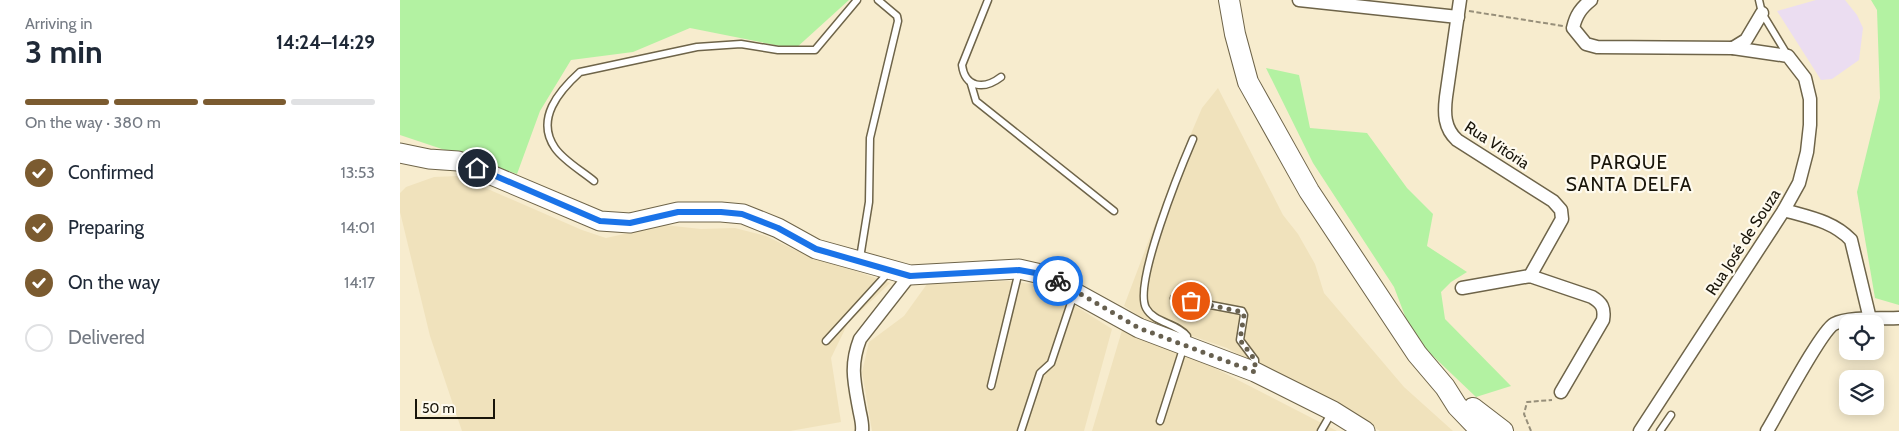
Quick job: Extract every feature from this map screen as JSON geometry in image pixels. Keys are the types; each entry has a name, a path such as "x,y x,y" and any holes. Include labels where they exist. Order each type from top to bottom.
{"main road":[{"path":"1229,0 1235,34 1248,82 1309,191 1366,280 1417,354 1445,387 1458,406 1481,431"},
{"path":"1445,387 1503,431"}],"street":[{"path":"1299,0 1459,9"},
{"path":"1591,0 1578,13 1573,28 1586,44 1597,47 1733,48 1788,56"},
{"name":"Rua Vitória","path":"1459,9 1446,97 1445,110 1448,130 1457,140 1552,201 1561,210 1562,220 1530,276"},
{"path":"1733,48 1746,40 1762,13"},
{"name":"Rua José de Souza","path":"1640,431 1784,210 1799,183 1807,152 1810,99 1805,78 1788,56"},
{"path":"400,153 458,162 600,221 630,223 678,212 742,214 778,228 816,249 910,276 1019,270 1041,274 1075,291 1139,328 1255,372 1333,411 1364,431"},
{"path":"1784,210 1828,223 1843,231 1851,240 1869,315"},
{"path":"862,431 853,377 852,361 855,351 860,339 910,276"},
{"path":"1462,288 1530,276 1592,297 1601,302 1604,308 1600,328 1561,392"},
{"path":"1884,319 1899,318"},
{"path":"1767,431 1810,357 1833,324 1839,322"}],"lane":[{"path":"594,181 555,149 547,129 550,108 566,85 580,72 697,47 741,44 778,50 815,50 857,0"},
{"path":"860,262 869,202 870,138 898,22 897,16 878,0"},
{"path":"988,0 962,65 963,74 971,84 976,101 1114,211"},
{"path":"1759,0 1762,13 1788,56"},
{"path":"971,84 984,86 992,84 1001,77"},
{"path":"1160,421 1182,352 1186,345 1187,336 1182,330 1156,318 1146,308 1143,293 1159,228 1172,188 1193,139"},
{"path":"826,341 890,270"},
{"path":"991,386 1019,270"},
{"path":"1021,431 1040,374 1051,363 1075,291"},
{"path":"1174,298 1242,312 1244,315 1240,340 1255,360 1255,372"},
{"path":"1321,431 1333,411"},
{"path":"1660,431 1671,415"}],"path":[{"path":"1459,9 1573,28"},
{"path":"1531,431 1524,414 1527,402 1555,399 1561,392"}],"shaded area":[{"path":"1816,0 1845,0 1857,15 1863,28 1859,60 1832,79 1821,80 1777,11"},
{"path":"1218,88 1283,215 1298,234 1315,264 1324,293 1404,387 1453,431 1380,431 1313,391 1261,367 1227,348 1145,320 1124,306 1175,171 1202,108"},
{"path":"458,176 582,230 606,238 664,225 701,229 735,228 766,236 795,250 890,283 848,323 831,358 841,422 790,431 462,431 430,336 400,212 400,193 406,187 434,177"},
{"path":"1008,281 1042,285 1112,329 1084,431 872,431 862,372 869,342 904,316 927,284"},
{"path":"1123,327 1195,358 1337,431 1092,431"}],"green space":[{"path":"400,0 849,0 795,49 690,28 633,52 571,60 540,111 517,174 400,135"},
{"path":"1871,0 1899,0 1899,305 1875,298 1857,192 1880,98 1877,10"},
{"path":"1266,68 1299,75 1310,128 1367,133 1407,188 1433,214 1427,246 1467,272 1451,282 1441,292 1445,319 1511,386 1476,397 1413,337 1394,287 1313,163"}],"way so far":[{"path":"1058,281 1139,328 1255,372 1255,360 1240,340 1244,315 1242,312 1191,301"}],"district":[{"name":"PARQUE SANTA DELFA","path":"1629,173"}],"route":[{"path":"477,168 573,211 600,221 630,223 678,212 742,214 778,228 816,249 910,276 971,271 1019,270 1041,274 1058,281"}]}
